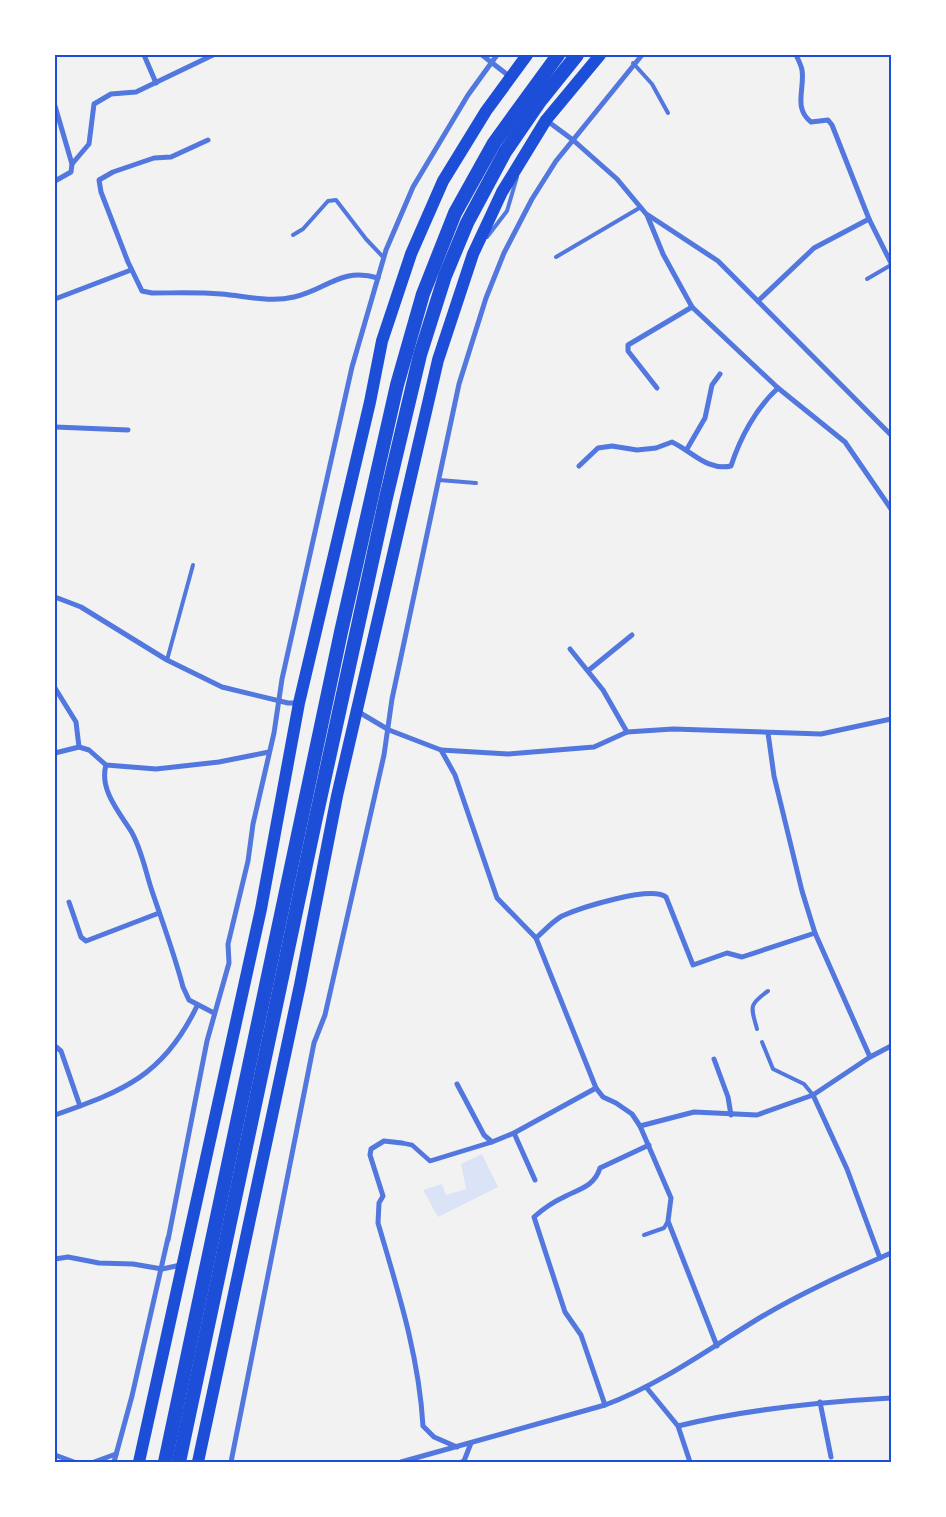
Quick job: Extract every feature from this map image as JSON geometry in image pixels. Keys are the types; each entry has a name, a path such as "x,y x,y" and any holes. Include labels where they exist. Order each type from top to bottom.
{"highway":[{"path":"165,1462 340,632 399,376 423,294 455,213 494,143 515,111 558,55"},
{"path":"180,1462 315,822 385,502 420,355 445,276 467,223 505,152 530,114 577,55"}],"main road":[{"path":"139,1462 261,909 299,703 370,402 382,341 397,291 443,181 509,76 527,55"},
{"path":"198,1462 357,711 438,360 473,254 487,221 522,156 546,120 600,55"}],"street":[{"path":"144,55 156,83"},
{"path":"72,164 89,144 94,104 111,94 136,92 213,55"},
{"path":"482,55 509,76"},
{"path":"114,1462 132,1396 162,1269 188,1129 214,1013 229,963 228,944 248,861 253,824 269,752 282,679 352,366 384,258 412,188 468,95 497,55"},
{"path":"231,1462 314,1042 325,1015 389,730 396,681 459,384 486,298 504,253 532,199 556,161 633,63 642,55"},
{"path":"796,55 802,70 800,103 804,116 811,122 828,120 832,125 869,219 891,264"},
{"path":"55,106 57,125 72,164 71,172 55,181"},
{"path":"546,120 573,140 617,179 647,215 718,261 891,434"},
{"path":"208,140 171,157 154,158 113,172 99,180 131,270 142,291 152,294 224,294 256,299 281,300 296,297 343,276 378,278"},
{"path":"647,215 663,254 692,307 778,388 845,442 891,509"},
{"path":"758,301 814,248 869,219"},
{"path":"55,298 131,270"},
{"path":"657,388 628,351 628,345 692,307"},
{"path":"687,449 705,418 712,386 720,374"},
{"path":"579,466 598,448 612,446 637,450 656,448 672,442 687,449 699,460 720,468 731,466 737,449 764,403 778,388"},
{"path":"55,428 128,430"},
{"path":"55,597 81,607 166,660 222,686 299,703"},
{"path":"589,670 632,635"},
{"path":"570,649 604,690 628,732"},
{"path":"55,688 76,722 79,747"},
{"path":"357,711 389,730 441,750 508,754 594,747 628,732 696,729 821,734 891,719"},
{"path":"768,733 774,776 802,891 815,933 870,1058"},
{"path":"55,753 79,747 89,750 106,765 156,769 176,768 269,752"},
{"path":"441,750 455,775 498,898 536,938 596,1088 603,1097 616,1102 632,1114 649,1145 671,1198 668,1220 717,1346"},
{"path":"106,765 103,775 108,790 122,821 130,829 141,851 183,987 189,1000 197,1006 214,1013"},
{"path":"536,938 560,918 579,909 618,898 657,893 666,897 693,965 727,953 742,957 815,933"},
{"path":"69,902 81,937 86,941 159,913"},
{"path":"55,1115 133,1084 147,1073 185,1032 197,1006"},
{"path":"55,1046 61,1051 80,1106"},
{"path":"640,1126 671,1120 684,1113 756,1115 813,1095 891,1046"},
{"path":"714,1059 728,1097 731,1115"},
{"path":"457,1084 490,1141"},
{"path":"457,1448 434,1437 423,1426 415,1355 378,1223 379,1202 383,1196 370,1155 371,1149 384,1141 412,1145 430,1161 514,1133 596,1088"},
{"path":"813,1095 847,1169 880,1258"},
{"path":"514,1133 535,1180"},
{"path":"605,1405 581,1335 565,1312 534,1217 546,1206 585,1188 598,1176 600,1168 649,1145"},
{"path":"168,1240 169,1233"},
{"path":"401,1462 457,1448 605,1405 646,1387 717,1346 802,1293 891,1253"},
{"path":"55,1260 68,1257 100,1263 133,1264 162,1269 182,1265"},
{"path":"646,1387 678,1426 690,1462"},
{"path":"678,1426 726,1414 779,1410 820,1402 891,1398"},
{"path":"820,1402 831,1457"},
{"path":"461,1462 464,1461 471,1443"},
{"path":"94,1462 116,1454"},
{"path":"55,1455 74,1462"}],"lane":[{"path":"633,63 652,84 668,113"},
{"path":"294,235 303,229 328,201 336,200 366,239 384,258"},
{"path":"556,257 641,208"},
{"path":"867,279 891,264"},
{"path":"439,480 476,483"},
{"path":"166,660 193,564"},
{"path":"758,1029 752,1005 753,1001 768,991"},
{"path":"762,1042 773,1069 804,1084 813,1095"},
{"path":"644,1235 664,1228 668,1220"}],"shaded area":[{"path":"482,1154 498,1187 438,1217 423,1190 442,1184 446,1195 466,1189 461,1164"}]}
